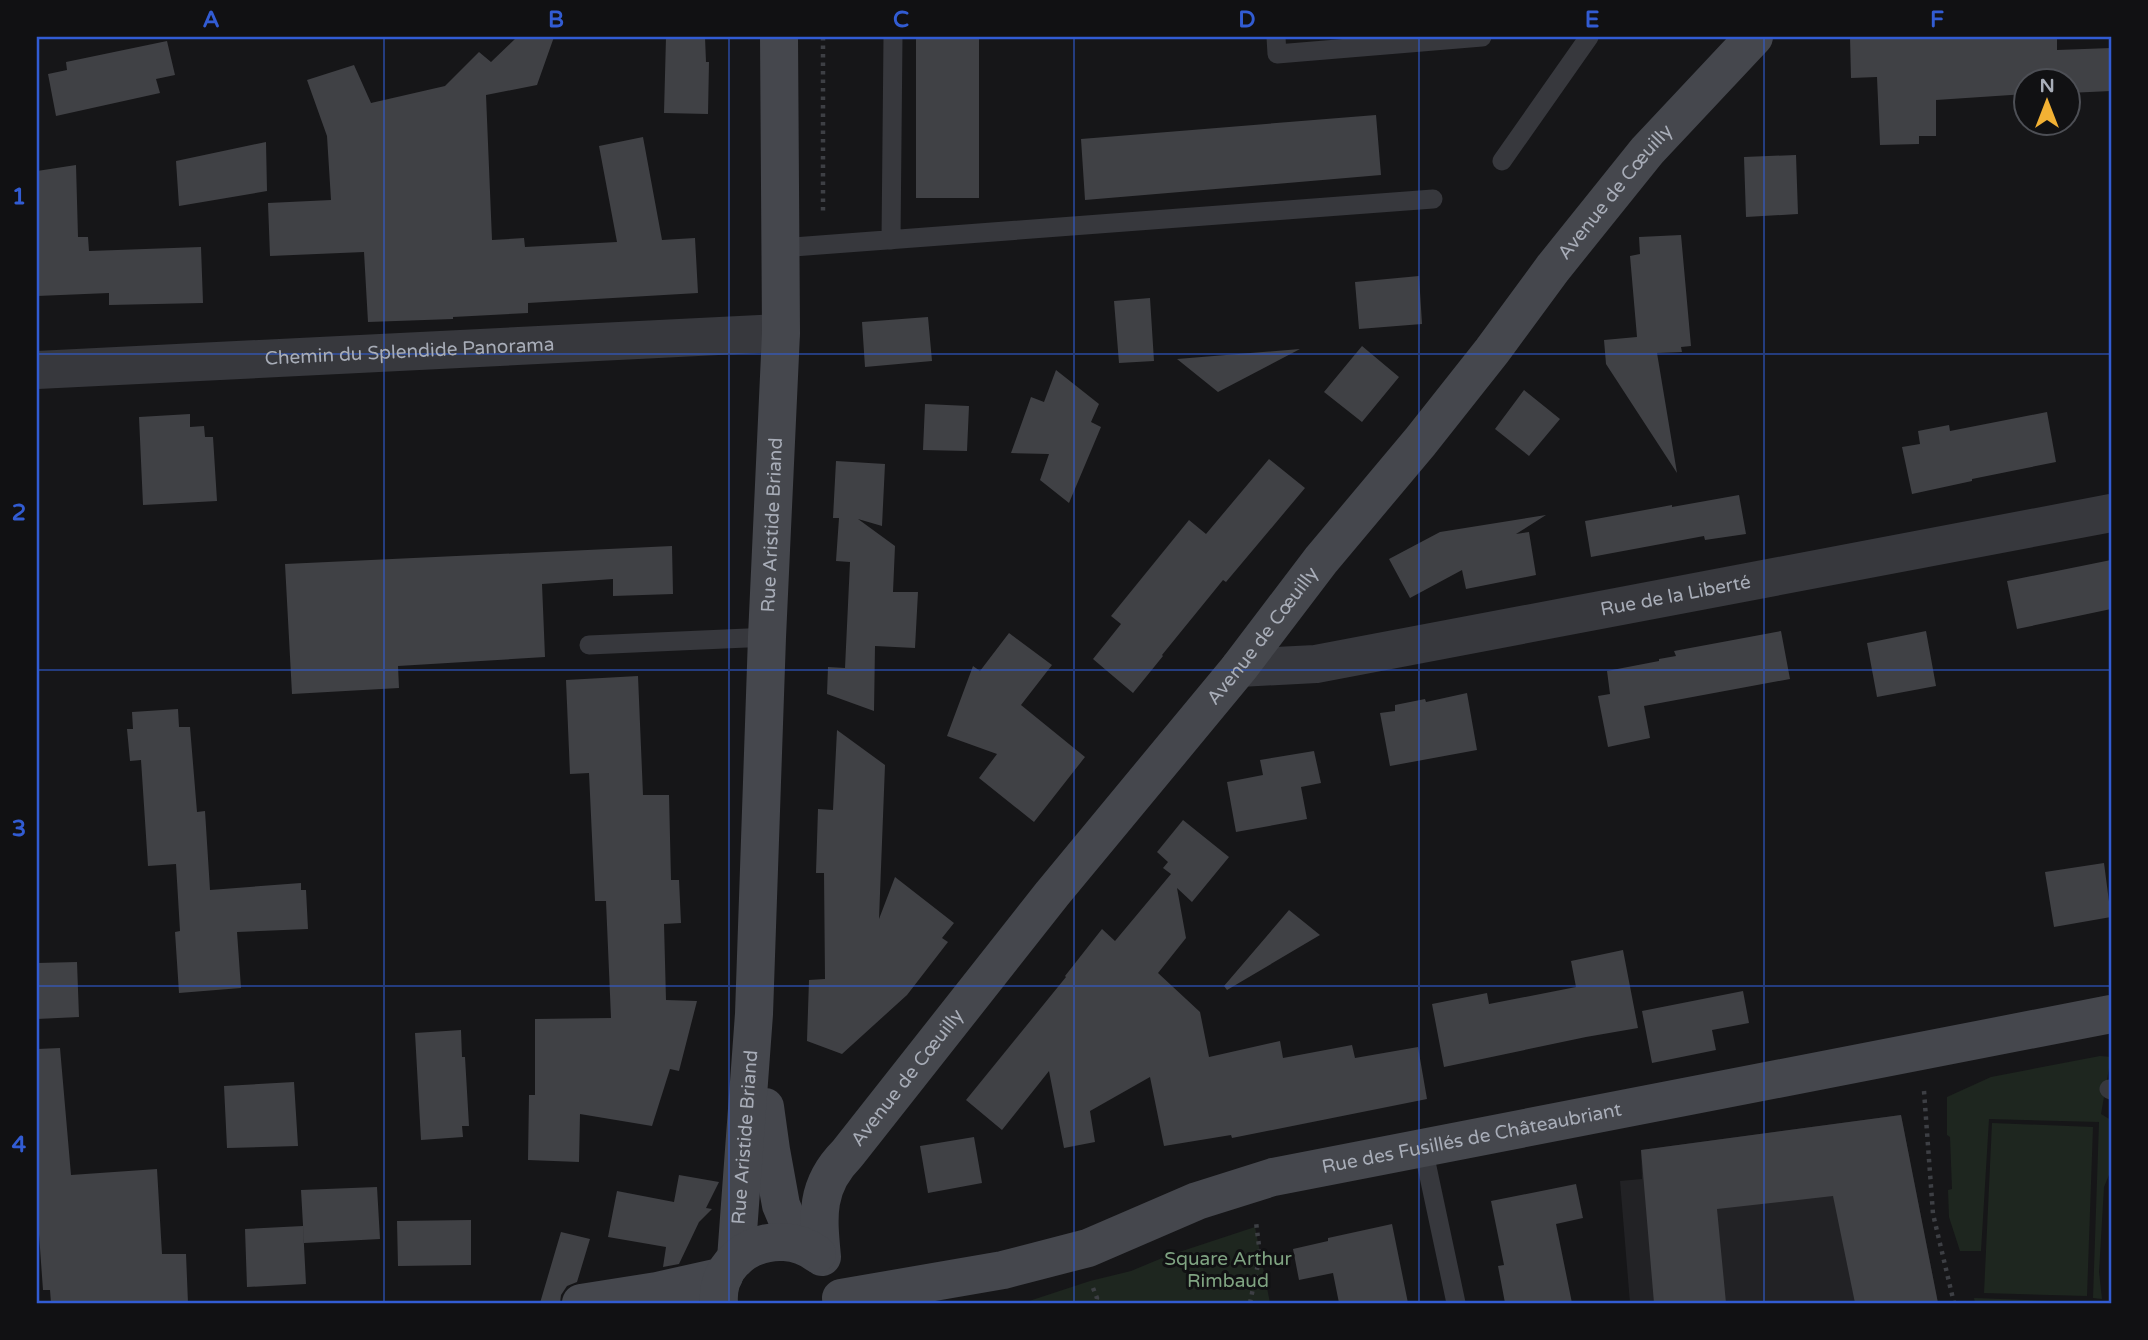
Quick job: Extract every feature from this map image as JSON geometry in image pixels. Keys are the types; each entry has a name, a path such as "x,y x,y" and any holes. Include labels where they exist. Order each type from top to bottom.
{"street":[{"name":"Rue Aristide Briand","path":"726,1279 754,1014 781,333 779,37"},
{"name":"Avenue de Cœuilly","path":"809,1250 819,1223 820,1203 834,1168 1052,894 1239,668 1321,560 1420,442 1553,268 1741,41"},
{"name":"Chemin du Splendide Panorama","path":"37,370 781,333"},
{"name":"Rue de la Liberté","path":"1239,668 1316,664 2111,513"},
{"name":"Rue Aristide Briand","path":"754,1014 771,1150 781,1205 809,1250 835,1276 841,1300"},
{"name":"Rue des Fusillés de Châteaubriant","path":"841,1300 1003,1270 1088,1248 1197,1201 1273,1177 2111,1014"},
{"path":"580,1303 726,1279 750,1249 765,1243 781,1241 809,1250"}],"lane":[{"path":"891,240 893,37"},
{"path":"1276,37 1277,54 1482,37"},
{"path":"1502,161 1589,37"},
{"path":"780,248 1433,199"},
{"path":"589,645 767,637"},
{"path":"1423,1148 1456,1303"}],"path":[{"path":"823,37 823,245"},
{"path":"1921,1051 1933,1214 1954,1303"},
{"path":"1250,1303 1260,1254 1251,1183"}],"shaded area":[{"path":"1901,1115 1938,1303 1630,1303 1620,1181 1642,1179 1641,1150"}],"green space":[{"path":"2100,1056 2111,1057 2101,1114 2111,1120 2111,1170 2104,1187 2099,1272 2102,1299 2093,1298 2099,1122 1989,1119 1981,1251 1960,1251 1949,1217 1948,1190 1952,1189 1950,1137 1947,1135 1947,1097 1991,1077"},
{"path":"1992,1123 2093,1127 2087,1296 1984,1293"},
{"name":"Square Arthur Rimbaud","path":"1255,1227 1270,1303 1023,1303 1131,1271"},
{"path":"1974,1298 2102,1303 1975,1303"}],"building":[{"path":"517,37 554,37 537,85 486,95 492,240 524,238 525,247 617,242 599,146 643,137 662,240 695,238 698,293 528,303 528,313 368,322 364,252 270,256 268,203 331,200 327,136 307,80 354,65 371,103 445,86 479,52 491,62"},
{"path":"666,37 705,37 706,62 709,62 708,114 664,113"},
{"path":"916,37 979,37 979,198 916,198"},
{"path":"1850,37 2057,37 2057,50 2111,48 2111,91 2082,92 2082,66 2011,66 2011,95 1936,100 1936,136 1919,136 1919,144 1880,145 1877,77 1851,78"},
{"path":"167,41 175,75 156,79 160,93 56,116 48,74 67,70 66,62"},
{"path":"1376,115 1381,175 1085,200 1081,139"},
{"path":"266,142 267,191 179,206 176,161"},
{"path":"1796,155 1798,214 1746,217 1744,157"},
{"path":"76,165 78,237 88,237 89,251 201,247 203,303 109,305 109,293 37,296 37,171"},
{"path":"1681,235 1691,346 1681,347 1682,352 1657,353 1677,473 1606,364 1604,340 1637,337 1630,256 1640,254 1639,237"},
{"path":"1419,276 1422,324 1359,329 1355,282"},
{"path":"1150,298 1154,361 1119,363 1114,301"},
{"path":"928,317 932,361 865,367 862,322"},
{"path":"1362,346 1399,377 1362,422 1324,392"},
{"path":"1300,349 1218,392 1177,359"},
{"path":"1056,370 1099,404 1091,422 1101,427 1069,503 1040,480 1049,454 1011,453 1031,397 1044,402"},
{"path":"1524,390 1560,419 1529,456 1495,429"},
{"path":"925,404 969,406 967,451 923,450"},
{"path":"2047,412 2056,462 1912,494 1902,447 1920,444 1918,431 1949,425 1950,431"},
{"path":"190,414 190,427 204,426 205,437 213,437 217,501 143,505 139,417"},
{"path":"1269,459 1305,488 1226,582 1223,580 1133,693 1093,659 1121,624 1111,616 1189,520 1206,534"},
{"path":"836,461 885,464 882,526 858,519 895,546 893,592 918,592 915,648 875,646 874,711 827,694 828,667 845,668 850,562 836,561 839,518 833,518"},
{"path":"1739,495 1746,534 1705,540 1704,536 1591,557 1585,521"},
{"path":"1546,515 1516,534 1529,532 1536,575 1466,589 1462,570 1410,598 1389,559 1440,532"},
{"path":"672,546 673,594 613,596 613,579 542,584 545,657 398,666 399,688 292,694 285,564"},
{"path":"2111,560 2111,609 2017,629 2007,581"},
{"path":"1781,631 1790,679 1644,706 1650,738 1608,747 1598,696 1610,694 1607,671 1676,656 1674,651"},
{"path":"1926,631 1936,686 1877,697 1867,643"},
{"path":"1009,633 1052,665 1021,705 1085,757 1034,822 979,778 997,754 947,736 973,666 980,671"},
{"path":"638,676 643,795 669,795 671,880 679,880 681,923 664,924 666,1000 697,1001 679,1071 670,1069 652,1126 580,1114 579,1162 528,1160 529,1095 535,1095 535,1019 611,1018 606,901 595,901 589,773 570,774 566,680"},
{"path":"1467,693 1477,750 1390,766 1380,713 1395,711 1395,705 1425,699 1426,702"},
{"path":"178,709 179,727 190,727 197,812 205,811 210,890 301,883 301,890 306,890 308,929 237,932 241,988 179,993 175,932 180,931 176,864 148,866 141,760 130,761 127,729 133,729 132,712"},
{"path":"837,730 885,765 879,919 895,877 954,923 942,938 948,942 907,995 842,1054 807,1041 809,980 825,979 824,873 816,873 818,809 833,810"},
{"path":"1314,751 1321,783 1301,787 1307,819 1236,832 1227,782 1263,775 1260,760"},
{"path":"1183,820 1229,857 1192,902 1177,888 1186,938 1158,973 1200,1012 1209,1057 1280,1041 1283,1058 1352,1045 1355,1058 1418,1047 1427,1099 1232,1138 1231,1135 1164,1146 1150,1077 1090,1111 1095,1142 1064,1148 1049,1071 1002,1130 966,1100 1102,929 1115,941 1171,874 1163,868 1168,862 1157,852"},
{"path":"2104,863 2111,917 2054,927 2045,872"},
{"path":"1289,910 1320,935 1227,990 1224,986"},
{"path":"1623,950 1638,1028 1444,1067 1432,1004 1487,993 1489,1004 1576,987 1571,961"},
{"path":"77,962 79,1017 37,1019 37,963"},
{"path":"1743,991 1749,1023 1712,1030 1716,1050 1652,1063 1642,1011"},
{"path":"461,1030 469,1126 462,1126 463,1137 421,1140 415,1033"},
{"path":"60,1048 71,1175 157,1169 162,1254 186,1254 188,1303 51,1303 50,1290 43,1290 37,1206 37,1049"},
{"path":"294,1082 298,1146 227,1148 224,1086"},
{"path":"1901,1115 1938,1303 1855,1303 1833,1196 1717,1209 1726,1303 1654,1303 1641,1150"},
{"path":"974,1137 982,1183 928,1193 920,1146"},
{"path":"679,1175 719,1182 706,1208 712,1209 699,1222 679,1264 663,1267 666,1247 608,1237 617,1191 674,1202"},
{"path":"1576,1184 1583,1218 1556,1224 1572,1303 1505,1303 1498,1266 1504,1265 1491,1201"},
{"path":"377,1187 380,1239 304,1243 301,1190"},
{"path":"471,1220 471,1265 398,1266 397,1221"},
{"path":"1392,1224 1408,1303 1339,1303 1333,1273 1299,1280 1293,1249"},
{"path":"303,1226 306,1284 247,1287 245,1229"},
{"path":"561,1232 590,1239 577,1282 567,1286 561,1295 560,1303 540,1303"}]}
